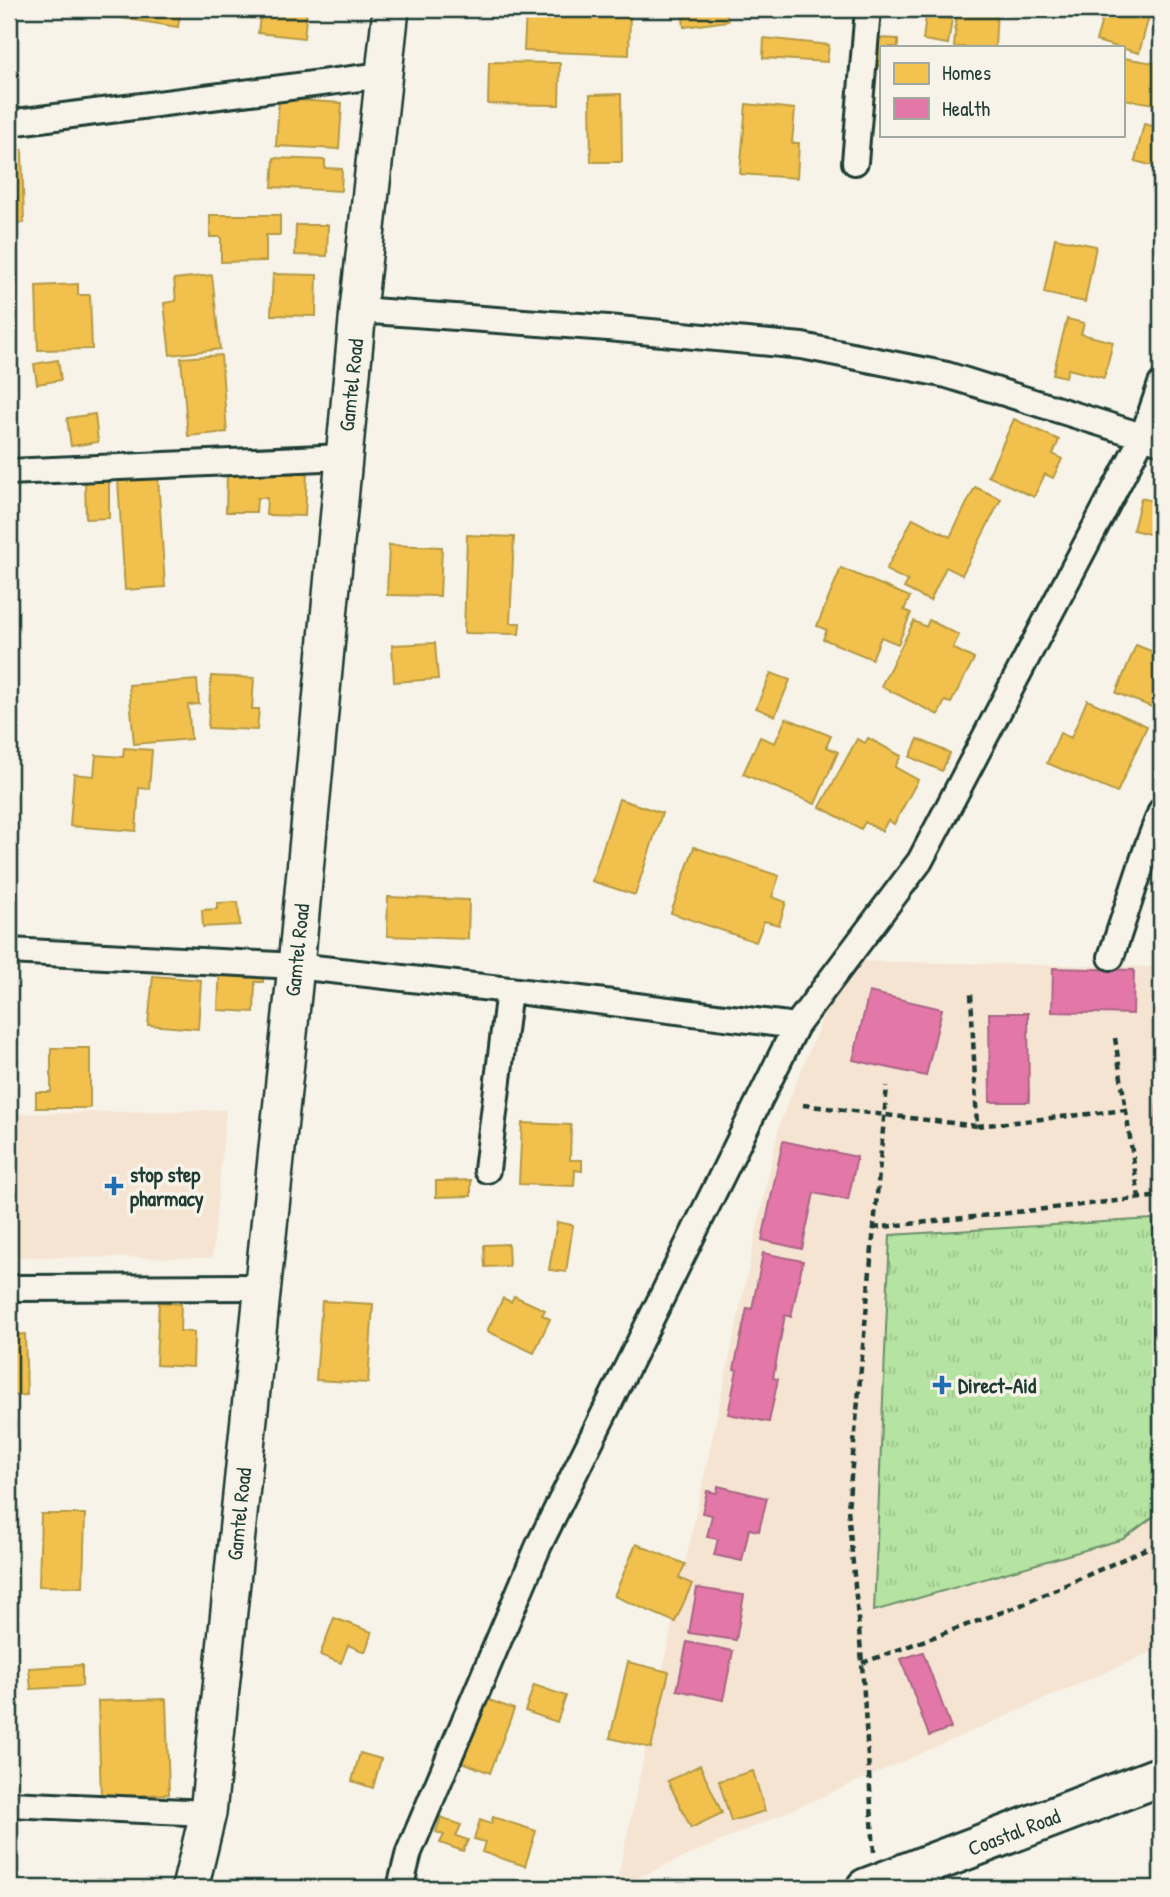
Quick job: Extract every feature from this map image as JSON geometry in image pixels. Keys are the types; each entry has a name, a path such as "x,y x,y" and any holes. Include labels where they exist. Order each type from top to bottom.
{"main road":[{"name":"Coastal Road","path":"871,1886 1161,1776"}],"street":[{"name":"Gamtel Road","path":"190,1888 208,1813 296,966 358,310 391,9"},
{"path":"855,162 868,9"},
{"path":"9,123 383,75"},
{"path":"358,310 608,328 802,346 947,375 1152,439"},
{"path":"400,1888 409,1853 539,1545 796,1026 920,861 1152,439 1161,384"},
{"path":"9,472 344,457"},
{"path":"1111,957 1147,845 1161,811"},
{"path":"9,951 296,966 796,1026"},
{"path":"487,1170 509,990"},
{"path":"9,1288 262,1287"},
{"path":"9,1804 208,1813"}],"path":[{"path":"971,993 977,1126"},
{"path":"1115,1038 1139,1198"},
{"path":"871,1886 862,1663 848,1509 887,1086"},
{"path":"803,1105 977,1126 1126,1110"},
{"path":"873,1228 1161,1196"},
{"path":"862,1663 1019,1606 1161,1542"}],"shaded area":[{"name":"Direct-Aid","path":"846,961 1161,967 1161,1648 616,1887 780,1122"},
{"name":"stop step pharmacy","path":"226,1110 212,1258 9,1257 9,1114"}],"green space":[{"path":"1153,1219 1161,1328 1161,1511 1123,1539 874,1611 890,1235"}],"building: Homes":[{"path":"104,9 181,9 178,27 103,15"},
{"path":"261,9 307,9 304,38 258,33"},
{"path":"526,9 630,14 629,55 524,51"},
{"path":"682,9 726,9 728,21 684,27"},
{"path":"957,9 997,9 995,46 954,46"},
{"path":"1105,9 1151,9 1139,53 1124,49 1124,46 1096,41"},
{"path":"926,16 952,19 948,44 923,40"},
{"path":"764,38 829,45 827,62 763,58"},
{"path":"879,38 898,39 898,46 880,46 878,66"},
{"path":"1124,58 1161,64 1161,105 1124,99"},
{"path":"489,62 560,63 559,105 488,104"},
{"path":"621,94 622,162 591,162 590,95"},
{"path":"279,99 342,103 339,149 276,146"},
{"path":"746,104 795,109 792,143 799,143 797,178 740,174"},
{"path":"1144,124 1161,128 1161,168 1135,161"},
{"path":"9,150 22,150 24,223 9,223"},
{"path":"274,158 325,160 325,168 342,169 341,191 272,187"},
{"path":"210,215 280,215 280,235 266,235 266,261 221,262 221,237 210,237"},
{"path":"296,225 328,225 327,256 295,255"},
{"path":"1055,238 1096,246 1085,302 1044,293"},
{"path":"273,274 317,275 316,316 271,315"},
{"path":"212,275 220,349 170,355 164,303 176,301 174,279"},
{"path":"78,284 78,295 90,295 92,349 38,350 36,286"},
{"path":"1067,319 1084,323 1081,334 1113,342 1104,378 1068,369 1066,377 1053,374"},
{"path":"221,355 227,432 188,436 181,358"},
{"path":"58,360 61,380 37,384 34,364"},
{"path":"95,414 98,442 71,446 67,418"},
{"path":"1014,419 1059,440 1053,454 1062,459 1053,478 1045,474 1034,497 988,476"},
{"path":"227,473 307,474 305,516 266,515 267,498 257,498 256,512 226,512"},
{"path":"158,477 165,587 125,590 118,480"},
{"path":"85,480 109,480 109,518 86,519"},
{"path":"1161,485 1161,537 1133,530 1141,498 1157,502"},
{"path":"975,487 1001,499 962,575 946,567 930,601 904,588 908,581 886,570 913,518 950,537"},
{"path":"467,535 514,537 510,623 520,623 519,634 464,633"},
{"path":"389,545 442,547 440,596 387,595"},
{"path":"841,568 910,597 904,610 911,613 898,644 881,637 872,659 823,639 827,630 817,626"},
{"path":"929,620 959,635 953,648 974,659 951,703 945,701 938,715 881,686 914,621 926,627"},
{"path":"435,643 438,679 394,682 392,645"},
{"path":"1136,645 1161,655 1161,699 1157,709 1116,693"},
{"path":"771,673 790,680 775,716 756,708"},
{"path":"211,676 254,678 252,709 259,709 257,730 208,728"},
{"path":"197,680 199,704 188,705 191,739 134,744 129,685"},
{"path":"1087,700 1147,726 1117,793 1047,763 1060,733 1071,738"},
{"path":"786,718 831,736 826,747 838,752 815,804 743,774 760,737 775,743"},
{"path":"868,738 901,756 895,767 918,780 894,824 888,820 882,831 865,822 861,829 820,807 857,739 865,743"},
{"path":"918,739 950,753 942,771 910,757"},
{"path":"124,748 152,750 149,789 139,788 136,831 70,826 74,774 94,776 96,755 123,757"},
{"path":"619,799 662,813 635,895 592,881"},
{"path":"694,847 779,876 772,897 786,902 779,925 764,921 756,942 671,913"},
{"path":"388,897 469,900 468,939 387,936"},
{"path":"238,902 240,925 203,927 202,910 217,909 217,903"},
{"path":"220,966 263,968 263,982 255,982 254,1012 218,1010"},
{"path":"153,976 201,980 198,1029 148,1025"},
{"path":"51,1048 90,1048 90,1108 36,1108 36,1092 51,1092"},
{"path":"522,1123 571,1125 570,1160 582,1160 582,1171 575,1170 574,1186 519,1184"},
{"path":"471,1180 471,1196 436,1197 436,1181"},
{"path":"557,1222 573,1225 566,1272 549,1270"},
{"path":"508,1244 509,1266 485,1267 484,1245"},
{"path":"514,1296 545,1310 542,1315 550,1319 534,1353 487,1331 503,1298 511,1302"},
{"path":"322,1301 373,1304 368,1383 316,1380"},
{"path":"159,1302 181,1304 180,1331 194,1332 193,1367 156,1365"},
{"path":"25,1334 27,1395 9,1396 9,1335"},
{"path":"41,1514 85,1514 83,1587 39,1586"},
{"path":"636,1544 685,1564 679,1578 692,1584 675,1622 614,1596"},
{"path":"334,1618 372,1632 365,1652 348,1645 341,1663 320,1655"},
{"path":"628,1662 669,1672 651,1748 610,1738"},
{"path":"82,1665 82,1686 31,1689 29,1668"},
{"path":"534,1685 566,1696 557,1722 525,1711"},
{"path":"166,1699 169,1794 101,1797 98,1701"},
{"path":"486,1699 514,1709 490,1773 462,1762"},
{"path":"360,1753 381,1759 373,1788 352,1781"},
{"path":"700,1765 722,1813 691,1828 668,1781"},
{"path":"753,1771 765,1811 731,1821 719,1781"},
{"path":"441,1817 461,1825 456,1836 468,1840 463,1851 440,1843 444,1835 436,1832"},
{"path":"493,1817 536,1831 525,1866 482,1852 485,1842 474,1839 480,1820 491,1824"}],"building: Health":[{"path":"1053,968 1134,970 1133,1014 1052,1012"},
{"path":"869,992 942,1009 926,1076 853,1060"},
{"path":"989,1013 1028,1013 1029,1102 990,1102"},
{"path":"1161,1053 1161,1149 1153,1149"},
{"path":"783,1141 857,1157 848,1200 814,1193 802,1249 762,1240"},
{"path":"763,1253 803,1261 791,1317 785,1315 773,1378 778,1379 769,1422 728,1414 747,1308 752,1309"},
{"path":"718,1486 767,1498 759,1531 749,1529 742,1561 714,1555 718,1539 707,1537 712,1515 702,1513 707,1491 717,1493"},
{"path":"697,1588 744,1595 736,1640 689,1633"},
{"path":"687,1642 733,1651 723,1700 677,1690"},
{"path":"923,1652 951,1728 929,1736 901,1659"}],"place":[{"name":"stop step pharmacy","path":"114,1186"},
{"name":"Direct-Aid","path":"942,1385"}]}
